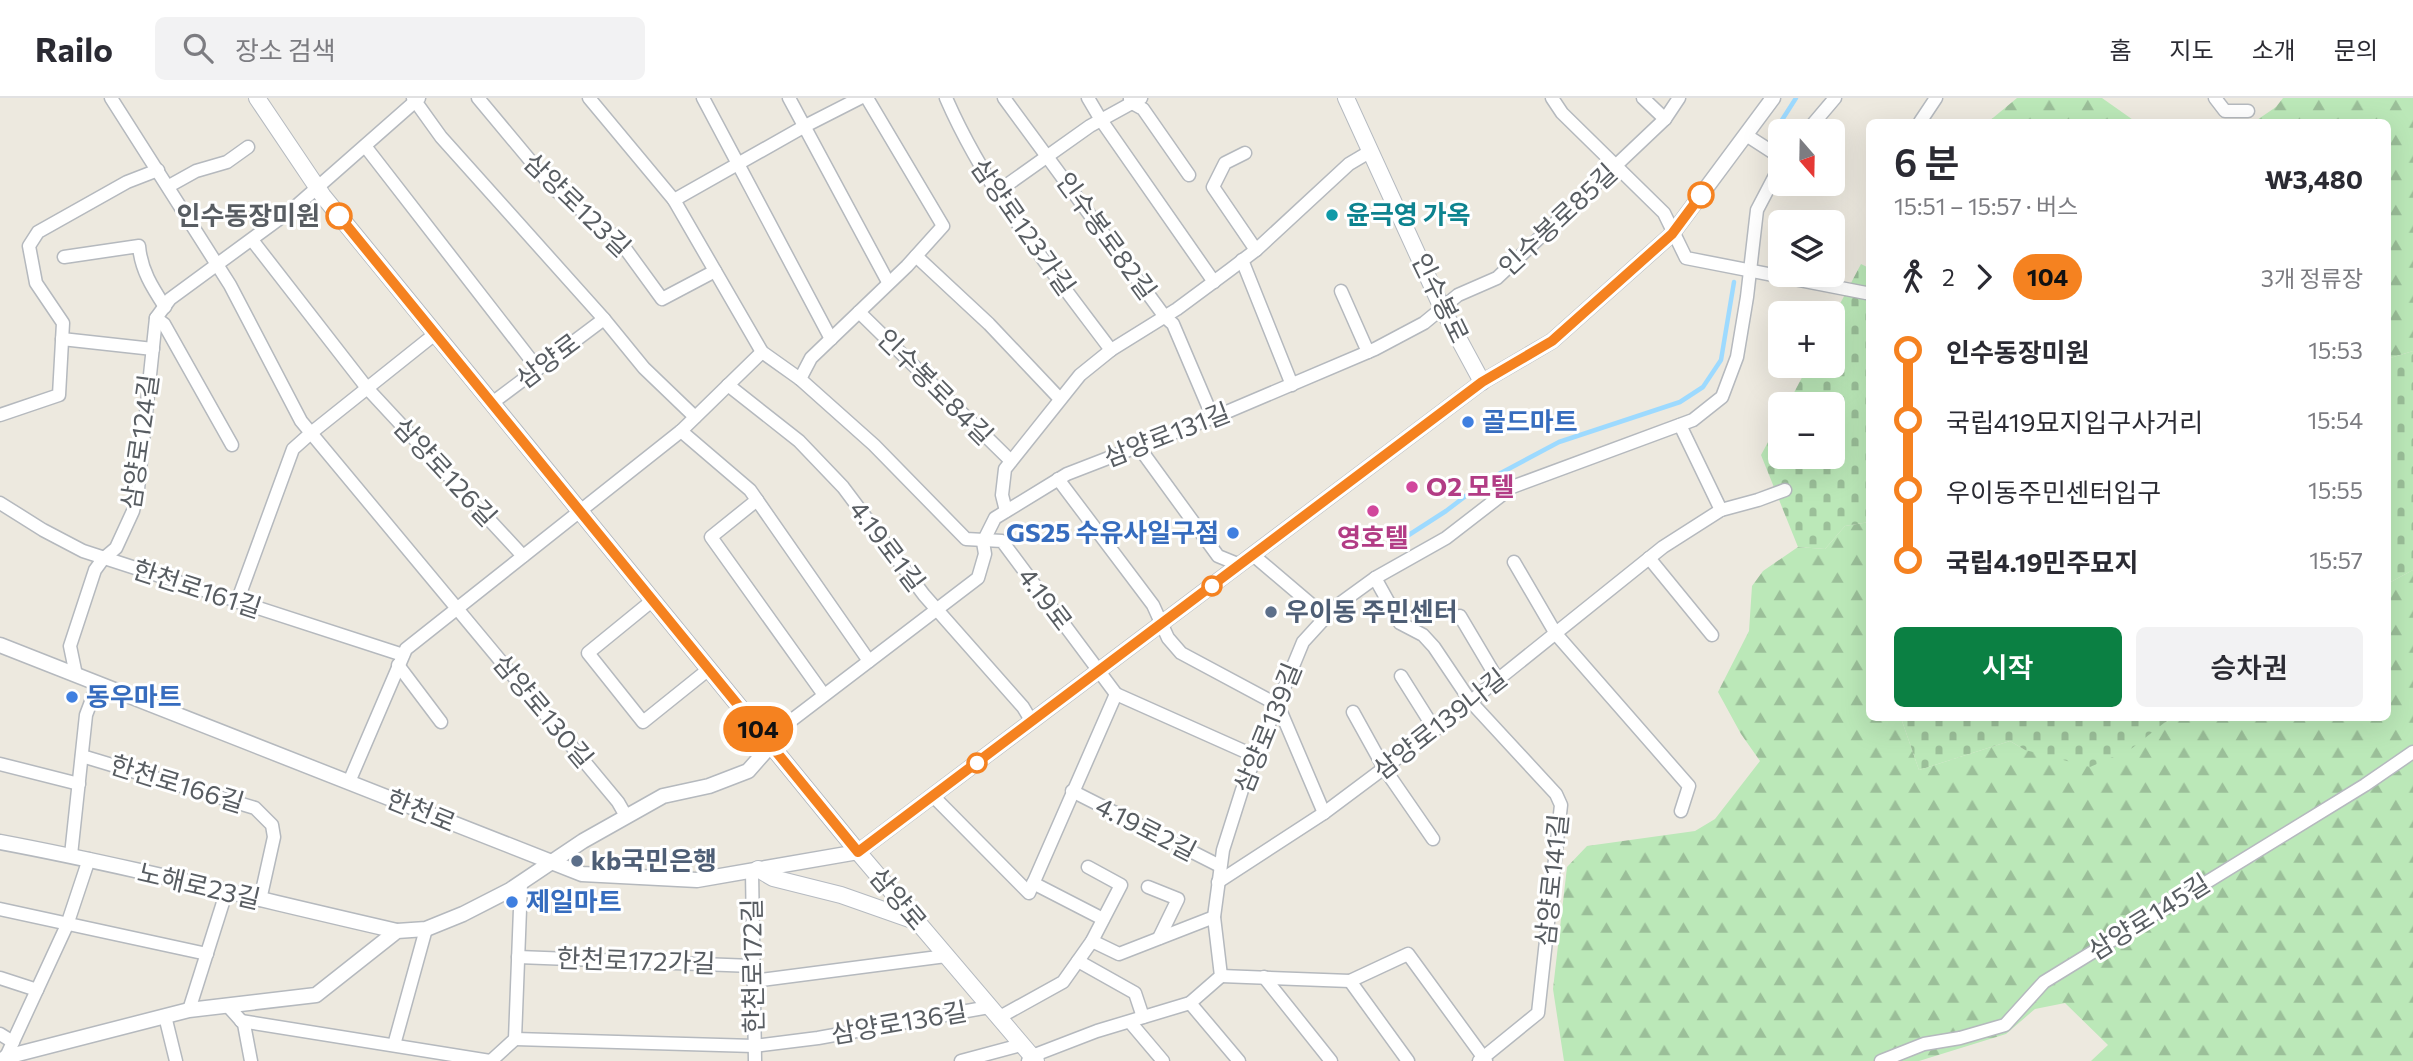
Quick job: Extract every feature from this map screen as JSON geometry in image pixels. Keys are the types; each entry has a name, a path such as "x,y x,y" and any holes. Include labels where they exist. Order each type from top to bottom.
{"main road":[{"name":"삼양로","path":"257,98 317,188 858,852 1029,1056"},
{"name":"인수봉로","path":"1346,98 1442,308 1482,382"},
{"path":"755,870 773,878 841,895 917,922"}],"street":[{"path":"111,98 218,265 301,421 457,608"},
{"name":"삼양로123길","path":"478,98 554,189 619,240 662,299 715,271"},
{"path":"589,98 674,200 762,352 800,379 874,445 966,540 983,542"},
{"path":"703,98 831,339"},
{"path":"789,98 888,282"},
{"path":"674,200 860,98"},
{"path":"800,379 811,358 916,256 943,226 867,98"},
{"name":"삼양로123가길","path":"946,98 972,155 1111,350"},
{"name":"인수봉로82길","path":"1004,98 1165,317"},
{"path":"1088,98 1214,282"},
{"path":"1552,98 1562,113 1664,213 1686,258 1866,293"},
{"path":"1643,98 1665,119"},
{"name":"인수봉로85길","path":"1442,308 1458,295 1497,278 1665,119 1679,98"},
{"path":"858,852 1482,382 1552,341 1675,231 1773,98"},
{"path":"1817,119 1835,98"},
{"path":"1922,119 1936,98"},
{"path":"2215,98 2225,111 2248,111"},
{"name":"삼양로123길","path":"317,188 416,99 441,137 604,319 644,368 695,417"},
{"name":"인수봉로82길","path":"997,192 1134,100 1189,175"},
{"path":"1746,135 1768,149"},
{"path":"365,146 537,369"},
{"path":"169,186 196,170 227,162 248,147"},
{"name":"인수봉로84길","path":"1006,511 1002,495 1005,469 1080,375 1111,350 1165,317 1256,250 1349,164 1371,151"},
{"path":"1245,153 1225,163 1213,187 1256,250"},
{"path":"0,415 59,395 63,323 36,283 29,246 38,232 127,182 158,170"},
{"path":"156,318 170,299 252,240 317,188"},
{"name":"삼양로139길","path":"1221,976 1213,916 1220,866 1230,826 1255,756 1303,642 1335,607 1375,578 1446,538 1512,488 1693,420 1721,397 1737,357 1757,210 1768,189"},
{"path":"252,240 367,388"},
{"path":"64,257 139,246 148,281 165,307"},
{"path":"916,256 989,324 1060,399"},
{"path":"1242,260 1292,385"},
{"path":"1340,291 1368,352"},
{"name":"삼양로131길","path":"771,745 784,726 978,578 985,554 983,542 995,518 1058,479 1213,418 1368,352 1423,323 1442,308"},
{"name":"인수봉로84길","path":"859,312 1011,461"},
{"path":"1165,317 1173,324 1213,418"},
{"name":"삼양로124길","path":"76,675 70,646 95,570 116,548 133,511 138,489 156,318"},
{"name":"삼양로124길","path":"156,318 164,324 232,446"},
{"name":"삼양로","path":"492,403 604,319"},
{"path":"237,602 293,449 435,334"},
{"path":"62,339 153,349"},
{"path":"349,782 407,649 681,431 762,352"},
{"name":"4.19로1길","path":"728,385 799,441 844,487 936,610 946,618 1023,707 1032,722"},
{"name":"삼양로126길","path":"367,388 523,556"},
{"path":"1680,425 1721,510"},
{"path":"681,431 750,490 869,661"},
{"path":"1138,446 1218,556 1240,565"},
{"path":"1058,479 1153,605 1168,638 1181,653 1278,705 1324,813"},
{"name":"삼양로139나길","path":"1218,882 1324,813 1435,730 1649,558 1721,510 1785,490"},
{"path":"757,500 711,537 824,695"},
{"name":"한천로161길","path":"0,502 43,530 103,559 237,602 401,660"},
{"name":"4.19로","path":"983,542 1002,541 1098,672"},
{"path":"1253,555 1326,617"},
{"path":"1649,558 1712,635"},
{"path":"1514,562 1556,634 1689,786 1681,811"},
{"name":"삼양로141길","path":"1375,578 1400,623 1423,635 1471,702 1556,794 1561,805 1538,1013 1483,1060"},
{"path":"653,600 588,653 643,722 709,669"},
{"name":"삼양로130길","path":"457,608 618,802 626,816"},
{"path":"1460,616 1498,680"},
{"name":"한천로","path":"0,645 582,874 697,880 858,852"},
{"path":"401,660 441,722"},
{"path":"1098,672 1116,694 1255,756"},
{"path":"1401,676 1435,730"},
{"name":"한천로166길","path":"71,855 86,715 98,683"},
{"name":"4.19로2길","path":"1033,883 1116,694"},
{"path":"1353,712 1384,768 1433,839"},
{"path":"552,862 663,796 709,786 748,771 771,745"},
{"name":"삼양로145길","path":"1881,1061 1924,1044 1959,1038 2005,1025 2044,982 2365,785 2413,752"},
{"name":"한천로166길","path":"82,756 255,808 272,825 274,837 260,900"},
{"path":"0,764 79,784"},
{"name":"4.19로2길","path":"1072,791 1220,866"},
{"path":"933,796 1029,892 1033,883 1103,919"},
{"name":"노해로23길","path":"0,842 89,859 397,931 426,929 463,914 521,883 552,862"},
{"path":"4,1059 67,925 89,859"},
{"path":"994,1012 1063,982 1091,941 1121,885 1088,867"},
{"name":"한천로172길","path":"755,870 755,1061"},
{"path":"241,1021 490,1061 515,1038 521,883"},
{"path":"1148,887 1178,899 1158,938"},
{"path":"189,1010 226,892"},
{"path":"0,909 206,954"},
{"path":"1091,941 1119,954 1213,916"},
{"path":"394,1045 426,929"},
{"path":"4,1059 37,1055 189,1010 316,995 397,931"},
{"path":"961,1061 1029,1056 1097,1031 1190,1003 1221,976 1350,981 1408,954 1483,1060"},
{"name":"삼양로","path":"753,981 946,956"},
{"name":"한천로172가길","path":"518,957 753,966"},
{"path":"1078,961 1135,993 1143,1017"},
{"path":"1264,977 1331,1061"},
{"path":"0,978 37,990"},
{"path":"1350,981 1408,1061"},
{"path":"1190,1003 1239,1061"},
{"path":"228,1005 244,1024 251,1061"},
{"name":"삼양로136길","path":"515,1038 754,1046 994,1012"},
{"path":"165,1016 176,1061"},
{"path":"1130,1022 1163,1061"},
{"path":"0,1034 13,1042"}],"green space":[{"path":"2017,98 2102,98 2132,119 1992,119"},
{"path":"2283,98 2413,98 2413,351 2391,358 2391,119 2258,119 2276,107"},
{"path":"1861,264 1866,266 1866,522 1845,526 1825,549 1798,547 1761,455 1768,442 1768,469 1845,469 1845,392 1794,392 1802,378 1845,378 1845,301 1841,301"},
{"path":"2413,351 2413,570 2391,582 2391,358"},
{"path":"1866,522 1866,721 1902,721 1919,770 2010,741 2025,750 2168,721 2391,721 2391,582 2413,570 2413,1061 2091,1061 2108,1045 2065,1003 2035,1009 2006,1034 1919,1061 1564,1061 1553,989 1567,867 1587,846 1695,831 1715,819 1760,761 1741,734 1718,692 1749,631 1752,586 1763,571 1798,547 1825,549 1845,526"},
{"path":"1902,721 2168,721 2131,749 2090,767 2025,750 2010,741 1919,770"}],"waterway":[{"path":"1783,119 1796,98"},
{"path":"1401,540 1484,482 1559,442 1680,402 1703,387 1721,360 1734,282"}],"bus line":[{"name":"104","path":"339,216 858,852 1482,382 1552,341 1672,234 1701,195"}],"place":[{"name":"윤극영 가옥","path":"1332,215"},
{"name":"인수동장미원","path":"339,216"},
{"name":"골드마트","path":"1468,422"},
{"name":"O2 모텔","path":"1412,487"},
{"name":"영호텔","path":"1373,511"},
{"name":"GS25 수유사일구점","path":"1233,533"},
{"name":"우이동 주민센터","path":"1271,612"},
{"name":"동우마트","path":"72,697"},
{"name":"kb국민은행","path":"577,861"},
{"name":"제일마트","path":"512,902"}]}
